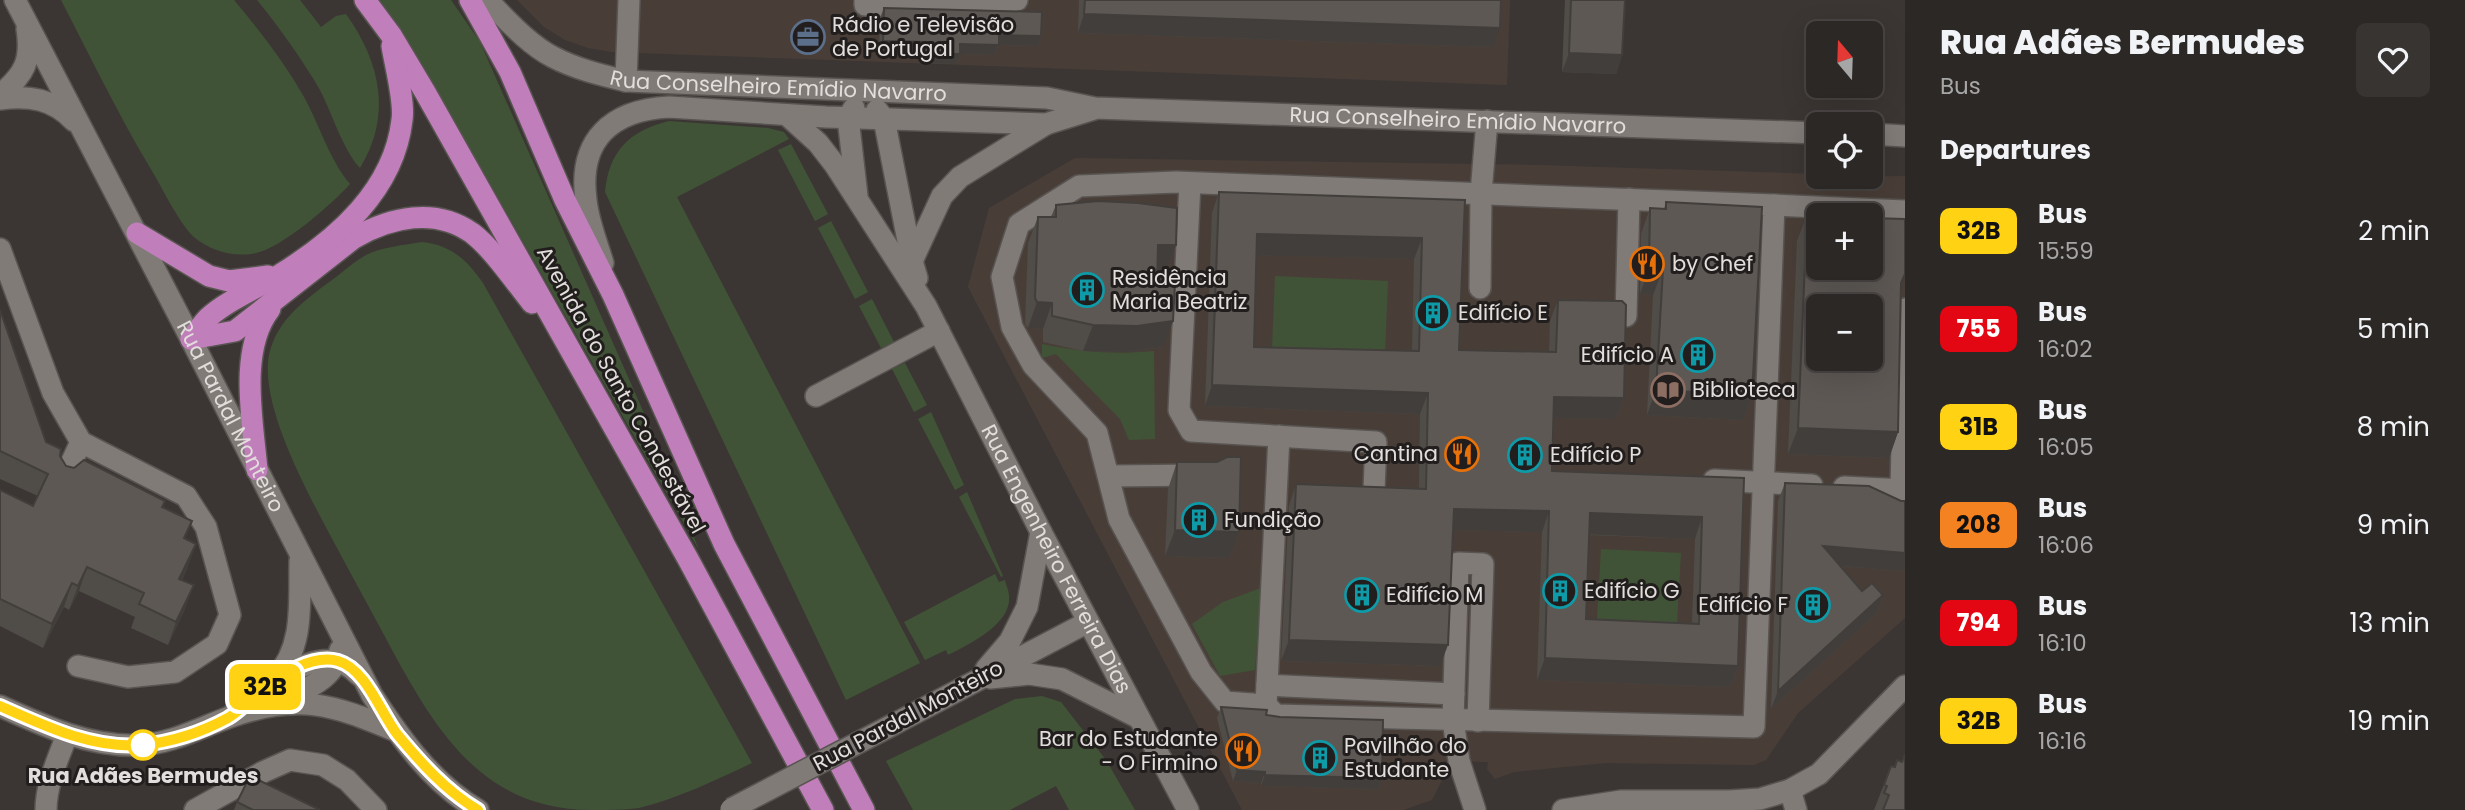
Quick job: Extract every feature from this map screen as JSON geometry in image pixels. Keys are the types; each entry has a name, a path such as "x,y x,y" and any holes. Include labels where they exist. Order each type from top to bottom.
{"highway":[{"name":"Avenida do Santo Condestável","path":"365,0 391,35 571,351 694,570 823,810"},
{"name":"Avenida do Santo Condestável","path":"470,0 510,72 565,200 613,295 724,544 864,810"},
{"path":"191,339 235,331 365,206 388,168 403,117 391,35"},
{"path":"257,470 249,384 253,353 264,317 283,283 371,228 413,217 434,218 455,224 473,234 571,351"},
{"path":"137,233 209,276 229,281 254,279 283,283"}],"street":[{"name":"Rua Pardal Monteiro","path":"15,0 137,233 364,680 396,731 424,766 459,799 478,810"},
{"name":"Rua Conselheiro Emídio Navarro","path":"487,0 520,33 552,57 585,71 626,80 1047,98 1095,108 1806,133"},
{"path":"626,80 629,0"},
{"path":"864,0 865,5 997,8 1017,0"},
{"path":"0,97 19,79 26,62 29,42 25,20"},
{"path":"848,118 864,91 884,119"},
{"path":"0,97 21,96 46,100 65,111 84,132"},
{"name":"Rua Conselheiro Emídio Navarro","path":"613,295 586,204 584,177 589,155 599,135 614,121 645,108 1046,124 1095,108"},
{"path":"787,115 818,144 858,198"},
{"name":"Rua Engenheiro Ferreira Dias","path":"848,118 858,198 926,306 1041,532 1188,810"},
{"name":"Rua Engenheiro Ferreira Dias","path":"884,119 912,261 926,306"},
{"path":"1480,288 1487,121"},
{"path":"912,261 942,196 960,177 1046,124"},
{"path":"1883,135 1905,136"},
{"path":"1190,183 1179,410 1191,431 1377,442 1374,490"},
{"path":"1454,694 1267,695 1225,702 1202,672 1119,519 1097,433 1033,365 1012,327 1002,277 1019,224 1079,186 1190,183 1905,211"},
{"path":"1626,316 1629,199"},
{"path":"1279,436 1267,695 1276,715 1754,727 1774,205"},
{"path":"0,249 53,393 81,442 186,496 206,527 230,615 217,644 175,672 128,677 78,666"},
{"path":"1689,479 1903,490 1905,309"},
{"path":"816,396 939,331"},
{"path":"64,478 81,442"},
{"path":"1109,476 1207,475"},
{"path":"978,679 1010,641 1027,607 1041,532"},
{"path":"268,697 295,645 299,623 300,556"},
{"path":"1475,810 1458,761 1453,720 1458,563 1483,564 1478,721"},
{"name":"Rua Pardal Monteiro","path":"730,809 1088,622"},
{"path":"0,706 67,735 116,745 162,742 186,736 268,697 322,680 338,661 341,640 338,630"},
{"path":"338,661 355,670 364,680"},
{"path":"978,679 1028,674 1062,678 1139,718"},
{"path":"1563,810 1621,802 1793,800 1905,686"},
{"path":"268,697 342,710 396,731"},
{"path":"46,810 48,789 67,735"},
{"path":"195,810 262,772 290,760 323,765 347,780 376,810"}],"shaded area":[{"path":"517,0 1510,0 1507,85 612,52 565,40 544,27"},
{"path":"1075,158 1538,165 1806,174 1806,189 1883,189 1883,176 1905,176 1905,618 1798,713 1766,760 1754,765 1605,763 1514,772 1495,779 1487,769 1488,762 1444,761 1444,776 1432,800 1403,810 1242,810 968,287 989,208"}],"green space":[{"path":"61,0 234,0 297,84 336,164 350,184 306,224 267,249 256,253 232,254 201,243 189,232 170,204"},
{"path":"257,0 300,0 321,27 336,16 346,14 358,33 374,71 379,109 370,148 360,168 343,141 313,78"},
{"path":"376,0 451,0 480,42 659,447 699,550 456,124 393,21"},
{"path":"669,121 768,128 784,132 789,139 677,197 920,663 846,700 605,192 611,165 624,145 643,131"},
{"path":"791,144 828,214 815,221 778,150"},
{"path":"831,221 868,292 855,299 818,228"},
{"path":"422,242 450,250 471,267 483,283 752,763 683,794 639,808 592,810 554,807 522,797 493,781 468,761 446,737 427,709 391,648 301,479 279,426 268,376 273,342 286,320 305,301 366,255 386,248"},
{"path":"1275,276 1388,281 1385,353 1272,349"},
{"path":"872,299 894,342 881,348 859,306"},
{"path":"1042,344 1098,352 1154,351 1155,439 1129,440 1120,419 1056,354 1042,358"},
{"path":"905,363 927,405 914,412 892,369"},
{"path":"931,412 964,485 955,490 918,419"},
{"path":"967,492 1003,576 1001,577 959,497"},
{"path":"1601,549 1681,553 1677,623 1597,619"},
{"path":"995,574 999,582 1005,580 1009,592 1004,616 966,646 948,655 946,650 925,660 904,622"},
{"path":"1261,588 1255,670 1220,676 1192,624 1223,602"},
{"path":"1042,696 1061,702 1106,760 1135,810 1069,810 1056,786 1010,810 913,810 886,761 1015,699"}],"building":[{"path":"1085,0 1501,0 1500,28 1084,14"},
{"path":"1571,0 1625,0 1622,55 1569,53"},
{"path":"884,8 1042,12 1041,36 999,35 999,45 960,44 960,54 925,53 925,42 883,41"},
{"path":"1219,192 1465,200 1459,350 1556,352 1558,300 1622,301 1626,305 1624,398 1554,397 1552,471 1744,478 1738,666 1545,658 1549,511 1454,509 1448,645 1289,640 1296,484 1426,489 1428,393 1212,385","holes":["1257,234 1422,238 1419,351 1254,347","1590,513 1702,517 1699,624 1586,619"]},
{"name":"Residência Maria Beatriz","path":"1098,201 1177,208 1176,245 1158,245 1157,283 1175,283 1173,321 1137,326 1093,325 1052,316 1052,303 1037,302 1038,217 1056,217 1056,205"},
{"name":"Edifício A","path":"1666,202 1762,207 1752,395 1656,390 1663,269 1649,268 1650,208 1666,209"},
{"path":"1883,218 1905,219 1898,432 1798,428 1806,239 1806,280 1883,280"},
{"path":"0,310 46,442 61,449 60,456 66,466 74,468 84,460 165,501 162,507 192,521 184,538 196,544 179,579 194,585 176,622 139,604 144,593 87,567 78,586 72,583 52,624 0,599 0,490 33,506 48,474 0,451"},
{"path":"1227,457 1241,457 1239,532 1175,530 1177,462 1217,462"},
{"name":"Edifício F","path":"1785,483 1869,486 1905,501 1905,553 1823,546 1862,591 1872,583 1883,595 1778,691"},
{"name":"Pavilhão do Estudante","path":"1221,707 1267,710 1266,715 1280,717 1383,720 1382,778 1265,775 1265,772 1237,770"},
{"path":"1905,754 1905,810 1883,810 1889,795 1884,793 1887,786 1884,785 1891,766 1895,767 1897,760 1902,762"},
{"path":"250,776 320,810 253,810 237,802"}],"bus line":[{"name":"32B","path":"0,706 67,735 116,745 140,745 186,736 230,717 264,688 297,668 316,661 338,661 355,670 364,680 396,731 424,766 459,799 478,810"}],"place":[{"name":"Rádio e Televisão de Portugal","path":"808,37"},
{"name":"by Chef","path":"1647,264"},
{"name":"Residência Maria Beatriz","path":"1087,290"},
{"name":"Edifício E","path":"1433,313"},
{"name":"Edifício A","path":"1698,355"},
{"name":"Biblioteca","path":"1668,390"},
{"name":"Cantina","path":"1462,454"},
{"name":"Edifício P","path":"1525,455"},
{"name":"Fundição","path":"1199,520"},
{"name":"Edifício G","path":"1560,591"},
{"name":"Edifício M","path":"1362,595"},
{"name":"Edifício F","path":"1813,605"},
{"name":"Rua Adães Bermudes","path":"143,745"},
{"name":"Bar do Estudante - O Firmino","path":"1243,751"},
{"name":"Pavilhão do Estudante","path":"1320,758"}]}
